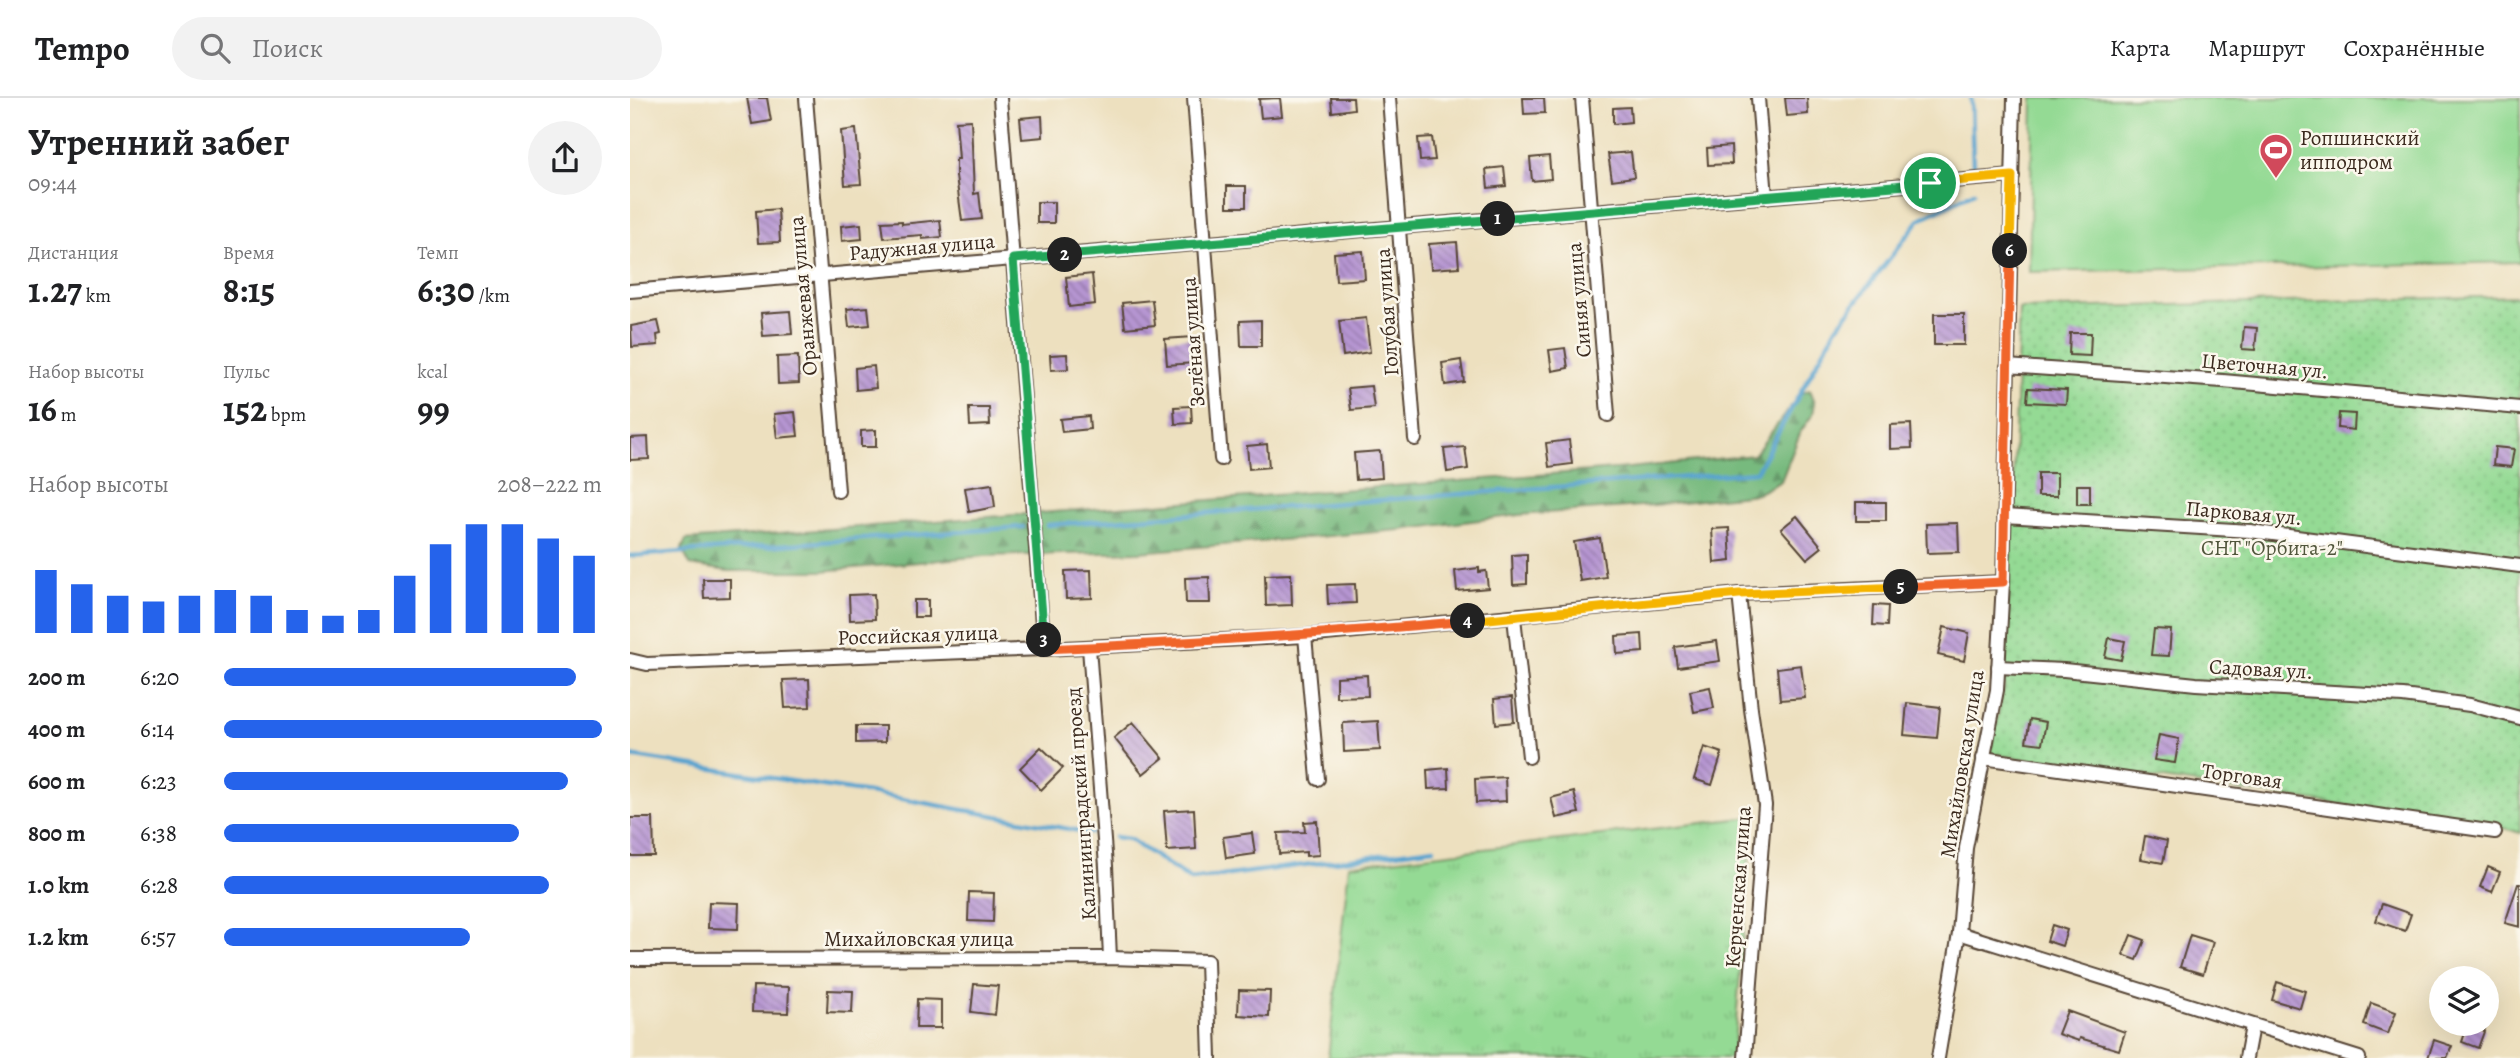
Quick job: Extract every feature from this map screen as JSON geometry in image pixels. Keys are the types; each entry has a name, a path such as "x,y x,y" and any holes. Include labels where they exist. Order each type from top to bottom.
{"street":[{"name":"Оранжевая улица","path":"806,98 838,491"},
{"path":"1000,98 1044,649"},
{"name":"Зелёная улица","path":"1194,98 1221,458"},
{"name":"Голубая улица","path":"1389,98 1415,439"},
{"name":"Синяя улица","path":"1582,98 1608,415"},
{"path":"1758,98 1766,197"},
{"name":"Михайловская улица","path":"1938,1058 1959,933 1966,848 1997,690 2003,582 2014,98"},
{"name":"Радужная улица","path":"630,291 2012,176"},
{"name":"Цветочная ул.","path":"2007,366 2223,381 2520,408"},
{"name":"Парковая ул.","path":"2004,516 2250,531 2520,566"},
{"name":"Российская улица","path":"630,660 647,664 1089,648 1305,636 1739,594 2003,582"},
{"name":"Керченская улица","path":"1739,594 1751,709 1765,804 1745,1058"},
{"path":"1514,617 1529,757"},
{"path":"1305,636 1318,779"},
{"name":"Калининградский проезд","path":"1089,648 1106,866 1110,958"},
{"name":"Садовая ул.","path":"1998,667 2064,670 2196,684 2403,696 2470,705 2520,718"},
{"name":"Торговая","path":"1983,758 2495,832"},
{"path":"1959,933 2358,1058"},
{"name":"Михайловская улица","path":"630,959 1110,958 1207,961 1210,1058"},
{"path":"2246,1058 2252,1026"}],"green space":[{"name":"Ропшинский ипподром","path":"2033,98 2520,98 2520,262 2029,272"},
{"name":"СНТ \"Орбита-2\"","path":"2520,296 2520,833 2508,829 1990,754 2004,687 2019,309"},
{"path":"1810,390 1815,402 1813,414 1801,431 1781,481 1757,494 1519,515 1400,530 1138,552 984,556 822,571 728,571 690,565 682,549 686,540 1629,468 1754,455 1801,393"},
{"path":"1753,817 1733,1058 1328,1058 1349,865"}],"building":[{"path":"747,98 767,98 771,121 752,124"},
{"path":"1280,98 1282,116 1261,118 1259,99"},
{"path":"1331,98 1353,98 1354,109 1332,112"},
{"path":"1523,98 1544,98 1545,113 1524,114"},
{"path":"1785,98 1807,98 1808,114 1787,116"},
{"path":"1630,107 1631,122 1613,124 1613,108"},
{"path":"1042,116 1043,137 1022,139 1020,118"},
{"path":"971,120 974,194 979,193 982,219 962,221 956,176 956,159 959,159 956,121"},
{"path":"856,129 861,184 845,185 841,131"},
{"path":"1432,137 1435,160 1420,161 1418,138"},
{"path":"1731,146 1732,164 1708,165 1707,148"},
{"path":"1631,152 1634,177 1612,180 1608,154"},
{"path":"1549,156 1551,179 1532,181 1530,158"},
{"path":"1504,167 1506,186 1488,188 1486,169"},
{"path":"1227,186 1246,186 1246,207 1227,207"},
{"path":"1037,202 1054,202 1054,223 1037,223"},
{"path":"778,209 780,242 758,243 756,211"},
{"path":"940,220 942,237 922,239 922,235 884,238 882,222 902,221 902,224"},
{"path":"861,224 862,239 842,241 841,226"},
{"path":"1457,242 1459,267 1431,269 1429,244"},
{"path":"1363,251 1365,279 1336,281 1334,253"},
{"path":"1092,274 1095,304 1069,307 1066,277"},
{"path":"1152,300 1155,325 1125,328 1122,303"},
{"path":"868,307 870,325 849,327 847,309"},
{"path":"790,311 792,334 763,336 761,313"},
{"path":"1934,314 1964,314 1964,345 1934,345"},
{"path":"1366,318 1370,352 1343,356 1339,321"},
{"path":"1261,320 1261,346 1241,346 1240,321"},
{"path":"658,321 661,334 657,335 658,345 632,347 631,326"},
{"path":"2244,327 2257,328 2255,350 2242,349"},
{"path":"2070,333 2091,333 2090,356 2069,355"},
{"path":"1192,337 1194,363 1167,365 1165,339"},
{"path":"1565,348 1568,368 1552,371 1549,350"},
{"path":"1067,354 1068,369 1051,370 1050,355"},
{"path":"798,356 799,383 778,384 777,357"},
{"path":"1461,360 1464,382 1445,385 1442,363"},
{"path":"874,366 876,388 856,390 855,368"},
{"path":"1371,386 1374,408 1351,410 1348,388"},
{"path":"2028,388 2067,390 2066,404 2027,402"},
{"path":"1191,406 1192,423 1175,424 1174,407"},
{"path":"969,408 989,408 990,425 970,426"},
{"path":"795,412 798,436 777,438 774,414"},
{"path":"2339,413 2355,414 2354,430 2338,428"},
{"path":"1089,416 1090,429 1062,432 1060,419"},
{"path":"1911,424 1912,448 1890,449 1890,425"},
{"path":"876,430 876,447 861,447 861,431"},
{"path":"648,437 649,459 630,460 630,438"},
{"path":"1569,440 1572,464 1549,467 1546,443"},
{"path":"1267,444 1269,467 1249,469 1247,446"},
{"path":"1465,447 1468,469 1447,472 1444,449"},
{"path":"2495,447 2514,449 2511,467 2493,465"},
{"path":"1380,451 1382,478 1356,480 1354,453"},
{"path":"2038,473 2057,473 2057,496 2038,496"},
{"path":"992,484 995,507 969,512 965,488"},
{"path":"2077,485 2090,485 2090,504 2077,504"},
{"path":"1856,502 1886,502 1886,521 1856,521"},
{"path":"1797,516 1822,547 1807,559 1781,529"},
{"path":"1958,523 1959,552 1927,553 1926,524"},
{"path":"1729,528 1731,561 1714,563 1712,529"},
{"path":"1600,538 1606,577 1580,581 1574,542"},
{"path":"1527,554 1527,584 1513,585 1512,555"},
{"path":"1479,568 1479,572 1486,571 1488,588 1457,591 1455,571"},
{"path":"1091,570 1092,598 1066,599 1065,571"},
{"path":"1291,574 1292,605 1266,606 1265,575"},
{"path":"1209,577 1210,603 1186,603 1185,578"},
{"path":"703,579 730,579 730,597 704,598"},
{"path":"1355,584 1356,603 1328,604 1327,585"},
{"path":"874,594 875,619 850,620 849,595"},
{"path":"914,600 928,600 928,617 914,617"},
{"path":"1874,605 1888,606 1887,626 1873,625"},
{"path":"1944,627 1969,633 1964,661 1938,655"},
{"path":"2154,629 2171,630 2169,656 2151,655"},
{"path":"1642,634 1643,652 1617,654 1616,636"},
{"path":"2109,638 2125,641 2121,660 2105,657"},
{"path":"1717,641 1720,661 1678,667 1675,647"},
{"path":"1801,665 1805,698 1780,700 1777,668"},
{"path":"1367,675 1368,696 1336,697 1336,677"},
{"path":"809,679 810,707 785,708 783,680"},
{"path":"1710,687 1714,708 1694,712 1690,691"},
{"path":"1512,697 1514,722 1496,724 1494,699"},
{"path":"1907,703 1940,707 1937,738 1904,735"},
{"path":"2030,719 2046,722 2042,744 2026,742"},
{"path":"1378,721 1380,750 1344,752 1343,723"},
{"path":"1133,722 1163,758 1143,774 1114,738"},
{"path":"856,726 885,726 885,742 856,743"},
{"path":"2159,735 2179,739 2175,763 2154,760"},
{"path":"1041,747 1063,768 1041,790 1020,768"},
{"path":"1704,747 1722,753 1712,785 1694,779"},
{"path":"1448,768 1449,788 1428,789 1427,770"},
{"path":"1505,777 1506,801 1476,803 1475,779"},
{"path":"1574,792 1579,813 1556,818 1551,798"},
{"path":"1194,809 1196,849 1167,851 1164,811"},
{"path":"630,818 653,818 654,856 630,856"},
{"path":"1317,821 1319,855 1306,856 1306,852 1279,854 1278,833 1305,832 1304,822"},
{"path":"1252,833 1255,854 1226,858 1223,837"},
{"path":"2145,836 2167,841 2163,863 2141,859"},
{"path":"2488,867 2500,872 2492,892 2480,887"},
{"path":"2520,884 2520,927 2505,923"},
{"path":"969,892 994,893 993,922 968,921"},
{"path":"709,902 739,903 738,929 708,928"},
{"path":"2382,904 2411,914 2405,931 2376,921"},
{"path":"2052,925 2067,930 2062,946 2047,941"},
{"path":"2131,935 2145,940 2137,960 2123,955"},
{"path":"2190,935 2213,942 2203,974 2180,967"},
{"path":"2277,982 2305,991 2300,1008 2272,1000"},
{"path":"974,984 998,986 995,1015 971,1012"},
{"path":"753,986 789,987 788,1013 752,1012"},
{"path":"828,990 853,991 852,1013 827,1012"},
{"path":"1239,990 1270,991 1269,1017 1238,1015"},
{"path":"917,999 941,1000 941,1028 916,1028"},
{"path":"2371,1003 2396,1012 2388,1034 2364,1025"},
{"path":"2067,1011 2125,1032 2119,1050 2058,1034"},
{"path":"2464,1036 2482,1036 2478,1048 2462,1042"},
{"path":"2434,1040 2452,1046 2447,1058 2428,1058"}],"waterway":[{"path":"1971,98 1973,167"},
{"path":"1047,525 1756,472 1837,327 1920,219 1974,192"},
{"path":"630,556 1023,527"},
{"path":"630,756 875,794 1091,833"},
{"path":"1115,837 1129,839 1191,880 1434,848"}],"place":[{"name":"Ропшинский ипподром","path":"2276,180"}],"route":[{"path":"2012,176 2003,582 1739,594 1305,636 1044,649 1013,259 1930,183 2012,176"}]}
